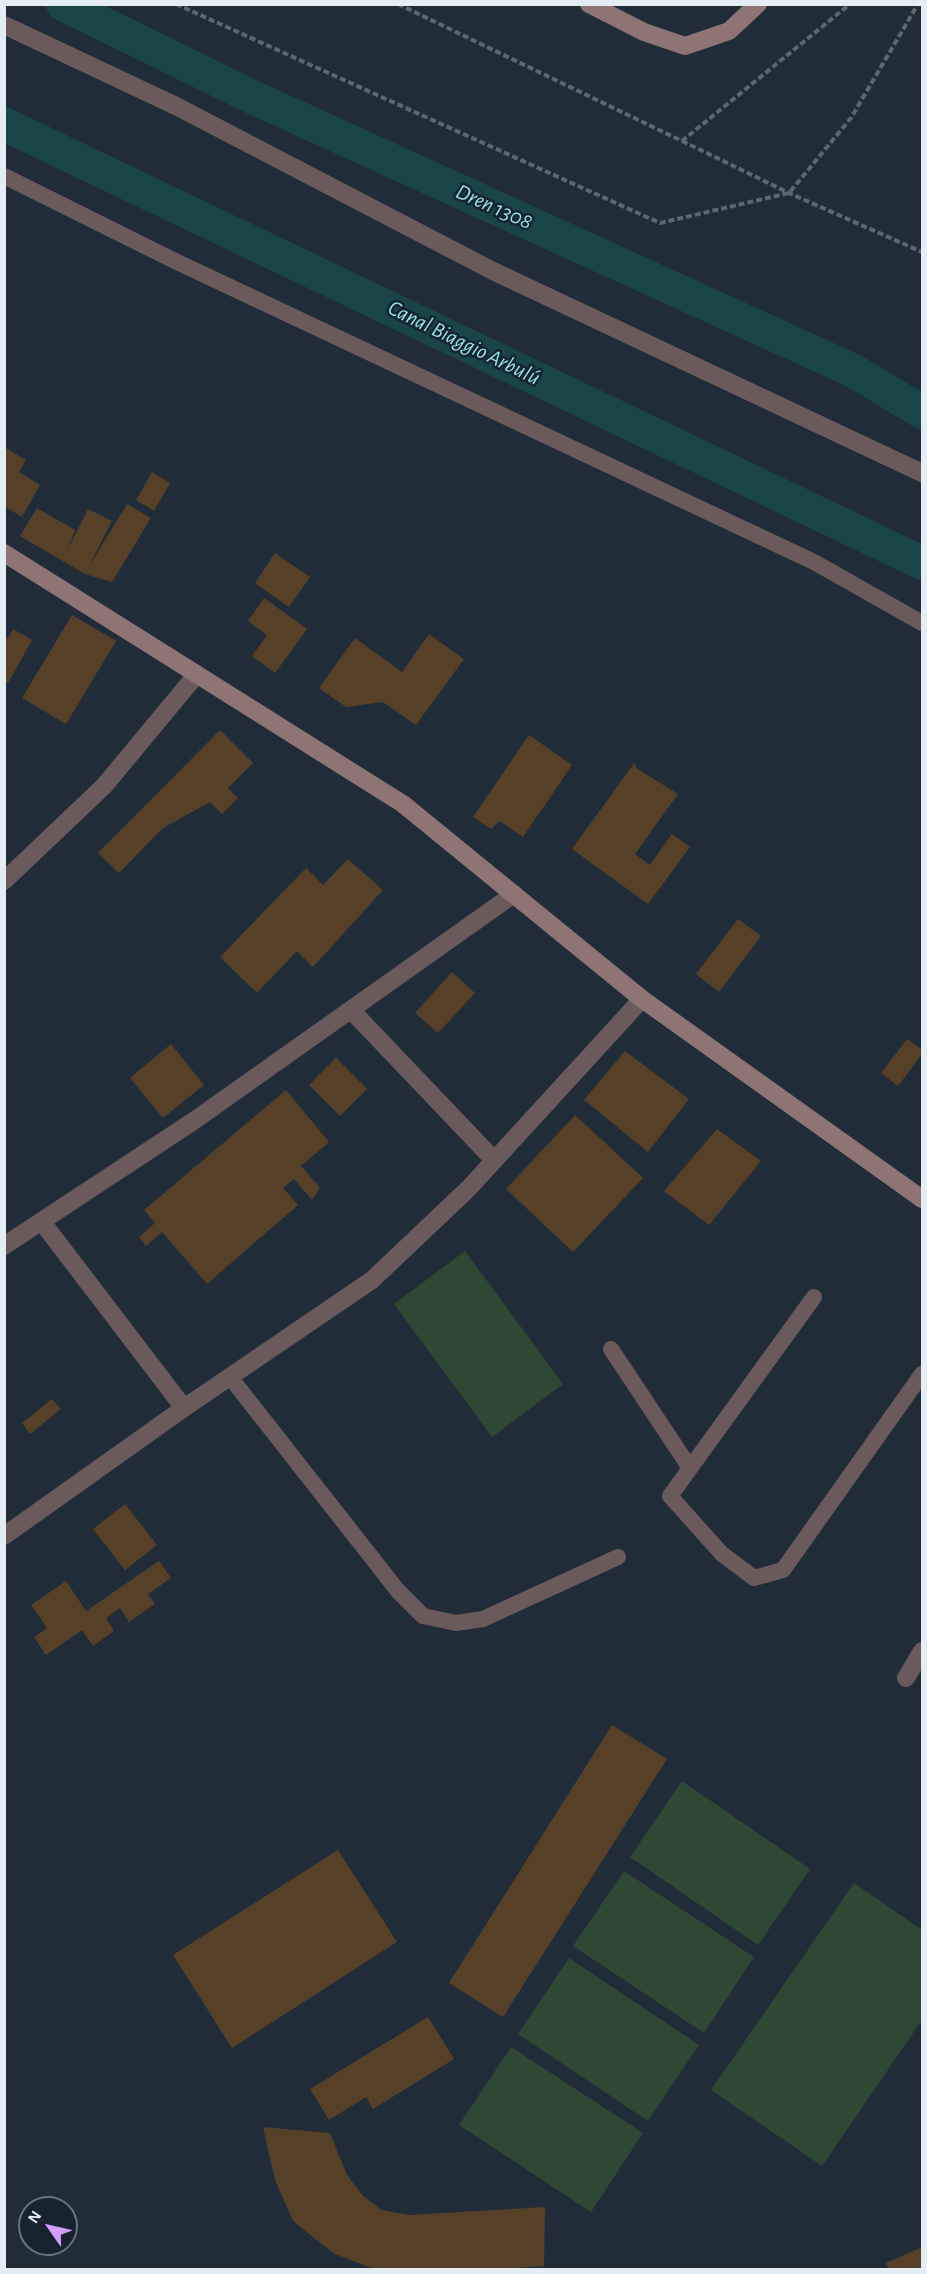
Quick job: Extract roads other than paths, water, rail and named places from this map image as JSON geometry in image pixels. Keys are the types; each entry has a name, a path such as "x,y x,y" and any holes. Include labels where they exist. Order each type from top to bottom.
{"street":[{"path":"589,4 644,32 685,46 729,31 758,4"},
{"path":"4,25 176,106 493,271 922,473"},
{"path":"4,553 403,804 642,999 922,1199"},
{"path":"4,880 104,786 196,674"},
{"path":"4,1246 195,1120 514,894"},
{"path":"4,1536 184,1408 372,1280 469,1188 642,999"},
{"path":"351,1010 494,1160"},
{"path":"42,1221 184,1408"},
{"path":"906,1678 922,1651"}],"lane":[{"path":"4,176 175,261 814,562 922,622"},
{"path":"814,1297 670,1496 722,1554 754,1578 783,1570 922,1374"},
{"path":"611,1349 690,1468"},
{"path":"230,1377 398,1591 423,1616 456,1623 483,1619 618,1557"}],"waterway":[{"name":"Dren 1308","path":"63,4 248,95 854,371 922,412"},
{"name":"Canal Biaggio Arbulú","path":"4,124 922,563"}]}
